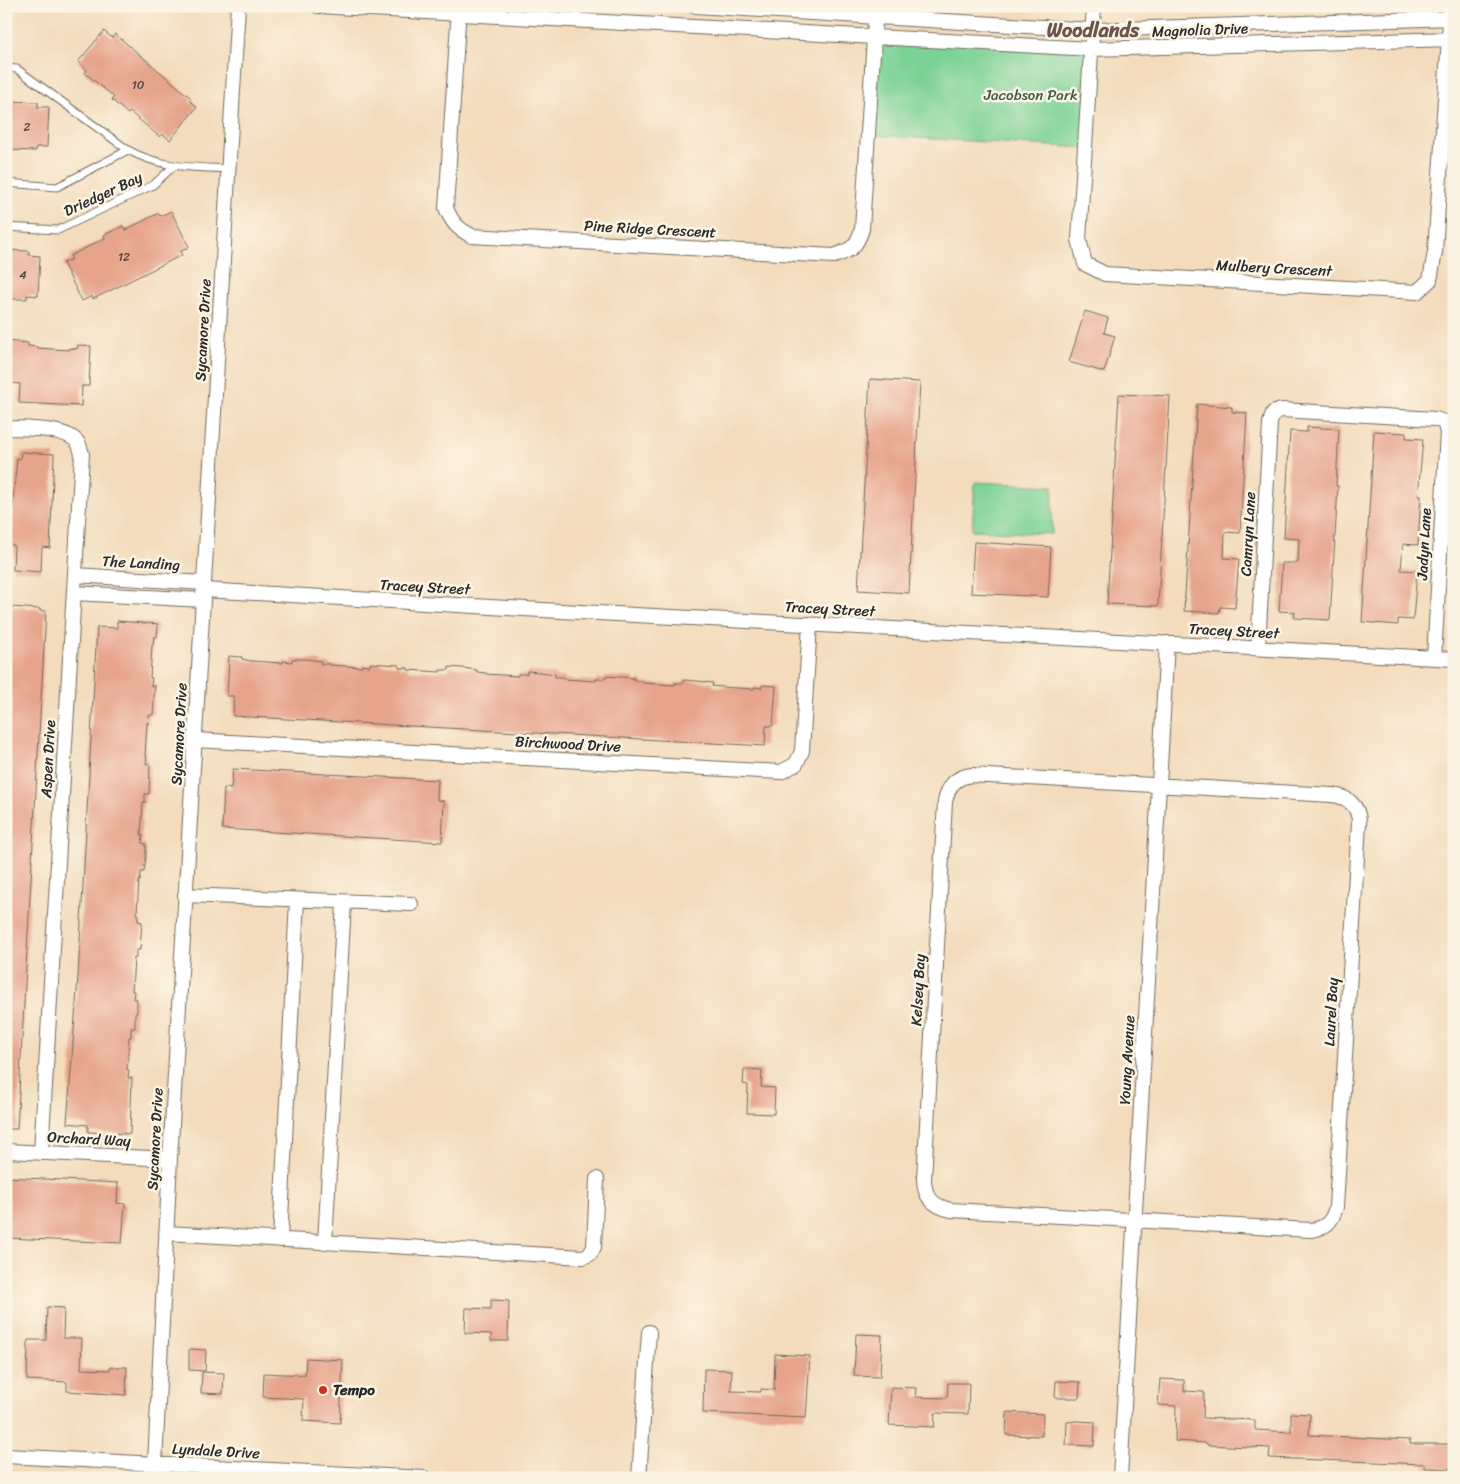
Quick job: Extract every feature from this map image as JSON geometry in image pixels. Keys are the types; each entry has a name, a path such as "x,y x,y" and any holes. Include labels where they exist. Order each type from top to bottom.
{"street":[{"name":"Sycamore Drive","path":"155,1464 170,1160 238,6"},
{"name":"Magnolia Drive","path":"318,6 458,10 1091,49 1452,39"},
{"name":"Magnolia Drive","path":"696,6 875,12 1092,30 1452,14"},
{"name":"Mulbery Crescent","path":"1094,6 1079,239 1085,264 1105,274 1416,292 1430,280 1435,252 1452,39 1452,14"},
{"name":"Pine Ridge Crescent","path":"458,10 446,208 451,221 460,230 472,236 834,256 848,251 858,243 862,229 875,12"},
{"name":"Camryn Lane","path":"1258,648 1270,422 1273,413 1281,410 1435,419 1444,422 1446,432"},
{"name":"Aspen Drive","path":"6,428 60,432 70,435 78,443 82,454 41,1153"},
{"name":"Jadyn Lane","path":"1434,658 1446,432"},
{"name":"The Landing","path":"75,575 204,591"},
{"path":"74,593 204,591"},
{"name":"Tracey Street","path":"204,591 1454,659"},
{"name":"Birchwood Drive","path":"195,740 781,772 796,764 802,751 810,624"},
{"name":"Young Avenue","path":"1120,1478 1167,643"},
{"name":"Kelsey Bay","path":"1135,1221 944,1208 930,1200 926,1194 924,1169 945,802 949,787 958,778 972,775 1159,785"},
{"name":"Laurel Bay","path":"1135,1221 1311,1230 1323,1227 1332,1220 1336,1207 1359,816 1357,809 1349,800 1337,796 1159,785"},
{"path":"186,895 411,904"},
{"path":"280,1240 297,900"},
{"path":"325,1243 344,902"},
{"name":"Orchard Way","path":"6,1152 170,1160"},
{"path":"166,1233 583,1257 590,1254 594,1247 597,1179"},
{"path":"639,1478 649,1332"},
{"name":"Lyndale Drive","path":"6,1456 424,1478"}],"lane":[{"name":"Driedger Bay","path":"6,68 17,69 128,150 144,159 174,166 228,169"},
{"name":"Driedger Bay","path":"6,183 57,187 128,150"},
{"name":"Driedger Bay","path":"6,227 58,230 152,185 174,166"}],"green space":[{"name":"Jacobson Park","path":"874,37 1091,49 1085,148 868,135"},
{"path":"975,482 1053,486 1052,534 972,530"}],"building":[{"path":"104,31 112,38 115,34 191,98 189,100 197,107 170,140 163,134 160,137 130,112 128,114 112,100 114,97 85,73 87,70 78,62"},
{"path":"6,101 38,102 38,107 49,107 47,147 36,147 36,151 6,150"},
{"path":"171,211 189,247 180,252 182,255 93,299 92,296 82,301 63,263 72,259 70,256 105,238 104,235 123,226 125,230 159,213 160,216"},
{"path":"6,250 29,251 29,255 40,256 38,296 27,295 27,299 6,299"},
{"path":"1085,311 1108,318 1104,333 1115,336 1104,372 1069,362"},
{"path":"6,341 28,343 28,346 37,348 69,350 69,348 77,349 78,345 91,346 89,386 82,386 81,406 19,403 20,384 6,382"},
{"path":"870,379 920,382 909,593 858,590"},
{"path":"1119,394 1170,396 1158,606 1107,604"},
{"path":"1197,404 1232,407 1232,412 1247,413 1240,533 1225,532 1224,558 1239,559 1235,608 1220,607 1219,613 1184,611"},
{"path":"1307,427 1339,429 1336,486 1338,486 1330,620 1294,618 1295,612 1279,611 1282,563 1298,563 1299,539 1284,538 1290,431 1307,432"},
{"path":"1374,431 1406,433 1406,438 1423,439 1418,496 1421,496 1418,545 1403,544 1401,570 1417,571 1413,620 1398,619 1398,625 1362,622"},
{"path":"21,452 54,454 50,548 42,547 41,572 13,570 14,545 9,545 17,458 20,459"},
{"path":"974,542 1051,547 1048,597 971,593"},
{"path":"11,607 46,611 17,1129 6,1129 6,647"},
{"path":"117,621 158,624 157,637 154,637 152,645 150,678 152,678 151,686 155,686 153,715 149,715 147,723 145,756 147,756 146,764 150,764 149,794 145,794 145,803 143,802 141,835 143,835 142,843 146,844 146,858 144,872 141,872 139,880 137,913 138,921 142,922 140,950 136,950 136,958 134,958 132,991 134,991 133,999 137,999 137,1013 135,1013 135,1028 131,1028 131,1037 129,1037 127,1070 129,1070 128,1078 132,1078 130,1134 88,1132 88,1125 67,1123 78,977 97,627 117,628"},
{"path":"229,656 242,657 242,659 251,661 283,663 283,661 292,662 292,659 305,659 321,661 321,664 329,665 362,667 362,665 370,666 371,663 399,665 399,668 408,668 408,670 440,672 440,670 449,670 449,667 477,670 477,672 486,674 518,676 518,674 527,674 527,671 555,674 555,677 564,677 564,679 596,681 596,679 605,679 605,676 634,678 634,681 643,681 643,683 675,685 675,683 684,683 684,680 713,683 712,686 721,687 754,689 754,687 762,688 762,685 776,686 773,726 766,726 765,746 233,716 234,696 227,696"},
{"path":"233,769 438,780 437,800 444,801 442,842 222,829 224,788 231,789"},
{"path":"744,1069 762,1070 761,1087 775,1088 774,1114 747,1113 748,1085 743,1084"},
{"path":"6,1177 118,1183 117,1203 125,1204 122,1243 6,1238"},
{"path":"491,1300 509,1301 508,1341 491,1341 491,1334 465,1333 466,1308 491,1309"},
{"path":"47,1307 64,1308 63,1338 82,1338 81,1369 110,1370 110,1367 127,1367 126,1395 67,1391 67,1382 27,1380 28,1340 46,1340"},
{"path":"856,1334 882,1335 880,1377 854,1376"},
{"path":"189,1349 206,1350 205,1371 189,1370"},
{"path":"775,1354 810,1356 806,1418 703,1413 704,1369 732,1370 731,1391 761,1392 761,1389 774,1390"},
{"name":"Tempo","path":"306,1358 343,1360 340,1423 303,1421 304,1399 263,1397 264,1373 305,1375"},
{"path":"202,1372 224,1373 223,1394 201,1393"},
{"path":"1160,1379 1184,1380 1184,1391 1204,1392 1203,1418 1255,1420 1255,1430 1291,1432 1291,1413 1310,1414 1309,1435 1410,1440 1410,1444 1454,1444 1453,1469 1425,1468 1425,1464 1269,1458 1270,1448 1207,1445 1207,1443 1175,1441 1176,1406 1158,1405"},
{"path":"1056,1381 1080,1382 1079,1398 1055,1398"},
{"path":"948,1383 969,1383 968,1414 935,1413 934,1427 889,1425 891,1387 916,1388 915,1397 947,1398"},
{"path":"1007,1412 1043,1414 1042,1436 1006,1435"},
{"path":"1067,1422 1095,1422 1094,1446 1066,1445"}],"place":[{"name":"Tempo","path":"323,1390"}],"district":[{"name":"Woodlands","path":"1093,30"}]}
